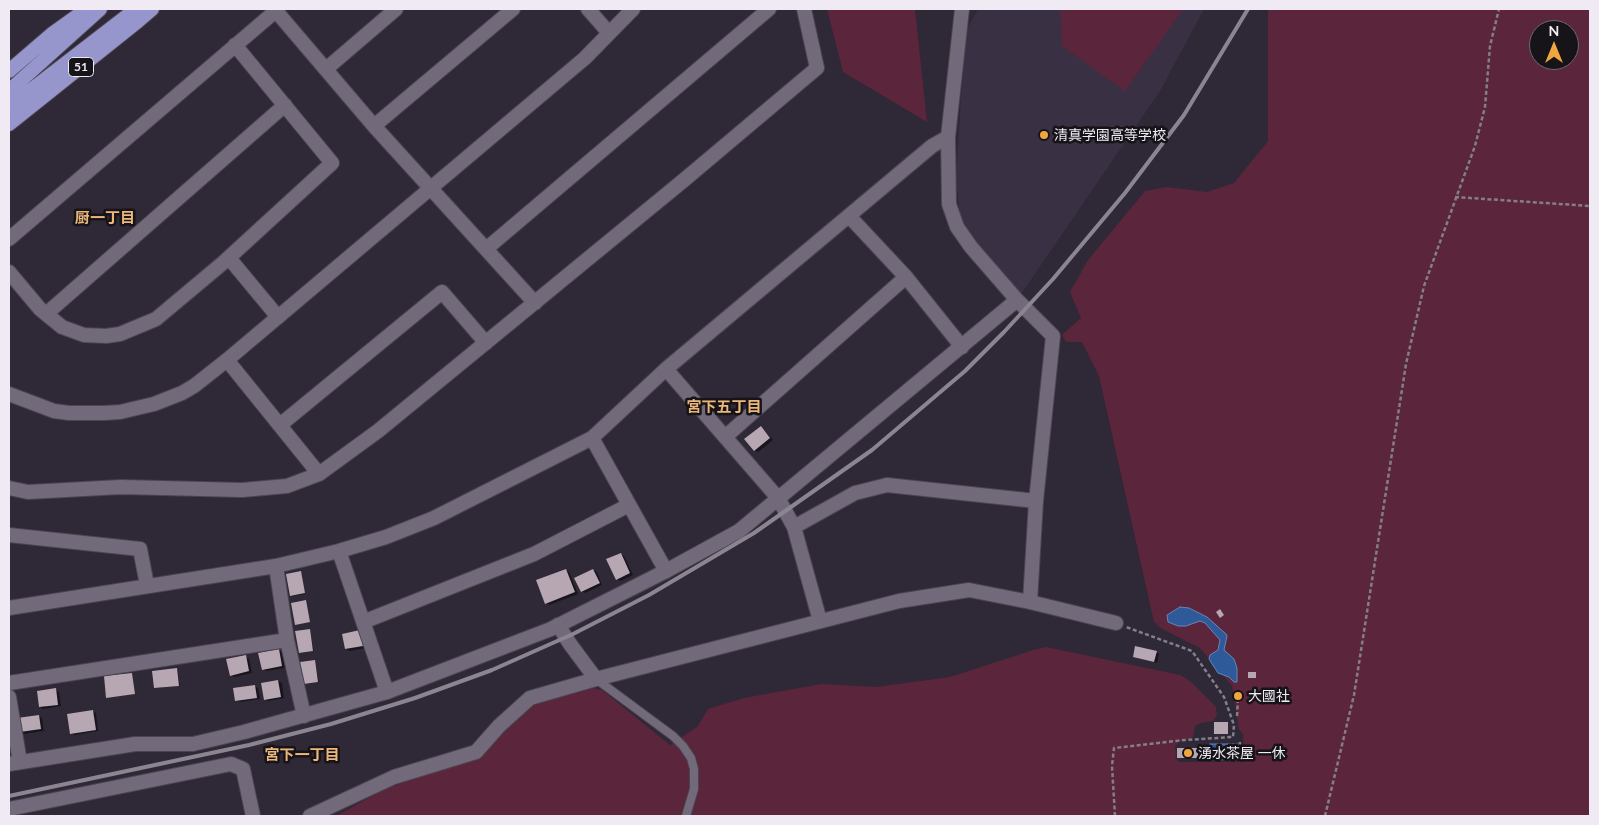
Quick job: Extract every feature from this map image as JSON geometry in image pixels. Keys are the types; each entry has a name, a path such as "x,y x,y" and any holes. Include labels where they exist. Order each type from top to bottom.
{"highway":[{"path":"9,71 52,34 86,9"},
{"name":"51","path":"9,90 100,9"},
{"name":"51","path":"9,107 136,9"},
{"name":"51","path":"9,124 152,9"}],"street":[{"path":"326,69 396,9"},
{"path":"374,126 513,9"},
{"path":"588,9 609,34"},
{"path":"9,394 39,406 69,414 120,412 154,404 194,386 586,58 633,9"},
{"path":"486,249 769,9"},
{"path":"9,488 28,492 121,487 242,490 287,486 319,474 378,431 486,343 817,68 804,9"},
{"path":"962,9 948,137 947,178 949,204 956,227 971,247 1017,300 1053,336 1036,501 1030,602"},
{"path":"9,239 277,10 374,126 535,303"},
{"path":"9,272 40,309 62,327 84,335 106,336 120,334 156,319 229,258 332,163 235,45"},
{"path":"46,314 285,106"},
{"path":"9,608 276,566 339,551 386,537 434,518 592,438 666,368 932,146 948,137"},
{"path":"849,216 906,277 962,347"},
{"path":"229,258 278,317"},
{"path":"725,437 906,277"},
{"path":"280,426 442,292 486,343"},
{"path":"9,698 14,763 135,744 193,744 304,716 387,692 558,626 666,572 739,531 1017,300"},
{"path":"227,360 319,474"},
{"path":"666,368 778,498 794,527 820,622"},
{"path":"592,438 666,572"},
{"path":"794,527 855,493 887,485 1036,501"},
{"path":"363,622 534,554 629,505"},
{"path":"9,535 140,549 147,585"},
{"path":"339,551 387,692"},
{"path":"276,566 287,640 304,716"},
{"path":"310,816 394,777 476,752 499,726 530,698 596,679 899,601 969,590 1116,622"},
{"path":"558,626 596,679"},
{"path":"9,683 287,640"},
{"path":"9,808 231,764 243,769 253,816"}],"lane":[{"path":"596,679 673,736 691,758 694,769 694,789 686,816"}],"path":[{"path":"1325,816 1354,695 1406,364 1424,286 1475,146 1485,107 1490,46 1499,9"},
{"path":"1455,197 1590,206"},
{"path":"1115,816 1112,766 1114,748 1184,740 1233,737 1234,725 1224,697 1192,652 1116,622"},
{"path":"1238,698 1238,716"},
{"path":"1213,759 1237,759 1240,742"}],"shaded area":[{"path":"827,9 915,9 927,122 843,72"},
{"name":"清真学園高等学校","path":"978,9 1204,9 1160,91 1017,300 973,254 960,213 956,180 965,33"},
{"path":"1060,9 1183,9 1125,91 1062,46"},
{"path":"1268,9 1590,9 1590,816 336,816 383,790 481,754 534,703 593,688 602,690 670,745 698,726 708,709 744,698 821,684 876,687 950,677 1046,647 1180,675 1190,681 1216,707 1217,715 1213,721 1195,726 1193,737 1179,742 1175,746 1176,759 1180,762 1241,761 1244,748 1243,734 1239,729 1232,686 1200,648 1162,629 1154,622 1099,376 1082,342 1066,342 1062,335 1081,318 1070,292 1088,260 1145,191 1167,187 1207,192 1234,183 1268,141"}],"water":[{"path":"1180,607 1189,608 1207,617 1226,634 1224,650 1234,659 1237,668 1237,682 1218,673 1209,659 1210,655 1218,650 1220,640 1205,623 1200,621 1186,626 1178,626 1168,622 1167,615"},
{"path":"1210,744 1238,744 1236,758 1213,757 1209,752"}],"building":[{"path":"761,426 770,438 754,451 744,439"},
{"path":"621,553 630,573 616,580 606,559"},
{"path":"566,569 575,592 545,604 536,580"},
{"path":"593,569 600,583 581,592 574,578"},
{"path":"301,571 305,593 290,596 286,574"},
{"path":"306,600 310,622 295,625 291,603"},
{"path":"1220,609 1224,615 1220,618 1216,612"},
{"path":"310,629 313,651 299,653 295,631"},
{"path":"360,630 363,646 345,649 342,634"},
{"path":"1135,646 1157,651 1154,662 1133,657"},
{"path":"279,649 282,666 262,670 258,653"},
{"path":"246,655 249,671 230,676 226,659"},
{"path":"315,660 318,682 304,684 300,662"},
{"path":"177,668 179,686 154,688 152,671"},
{"path":"1248,672 1256,672 1256,678 1248,678"},
{"path":"132,673 135,694 106,698 104,676"},
{"path":"278,680 281,697 264,700 261,683"},
{"path":"255,685 257,698 235,701 233,688"},
{"path":"56,688 58,705 39,707 37,691"},
{"path":"93,710 96,730 70,734 67,714"},
{"path":"39,715 41,729 20,732 17,718"},
{"path":"1214,722 1228,722 1228,734 1214,734"},
{"name":"湧水茶屋 一休","path":"1177,748 1198,748 1198,758 1177,758"}],"railway":[{"path":"9,796 249,745 331,724 415,698 492,670 573,634 649,595 754,533 872,450 965,371 1004,332 1053,279 1125,193 1184,115 1248,9"}],"place":[{"name":"清真学園高等学校","path":"1044,135"},
{"name":"大國社","path":"1238,696"},
{"name":"湧水茶屋 一休","path":"1188,753"}],"district":[{"name":"厨一丁目","path":"105,218"},
{"name":"宮下五丁目","path":"724,407"},
{"name":"宮下一丁目","path":"302,755"}]}
